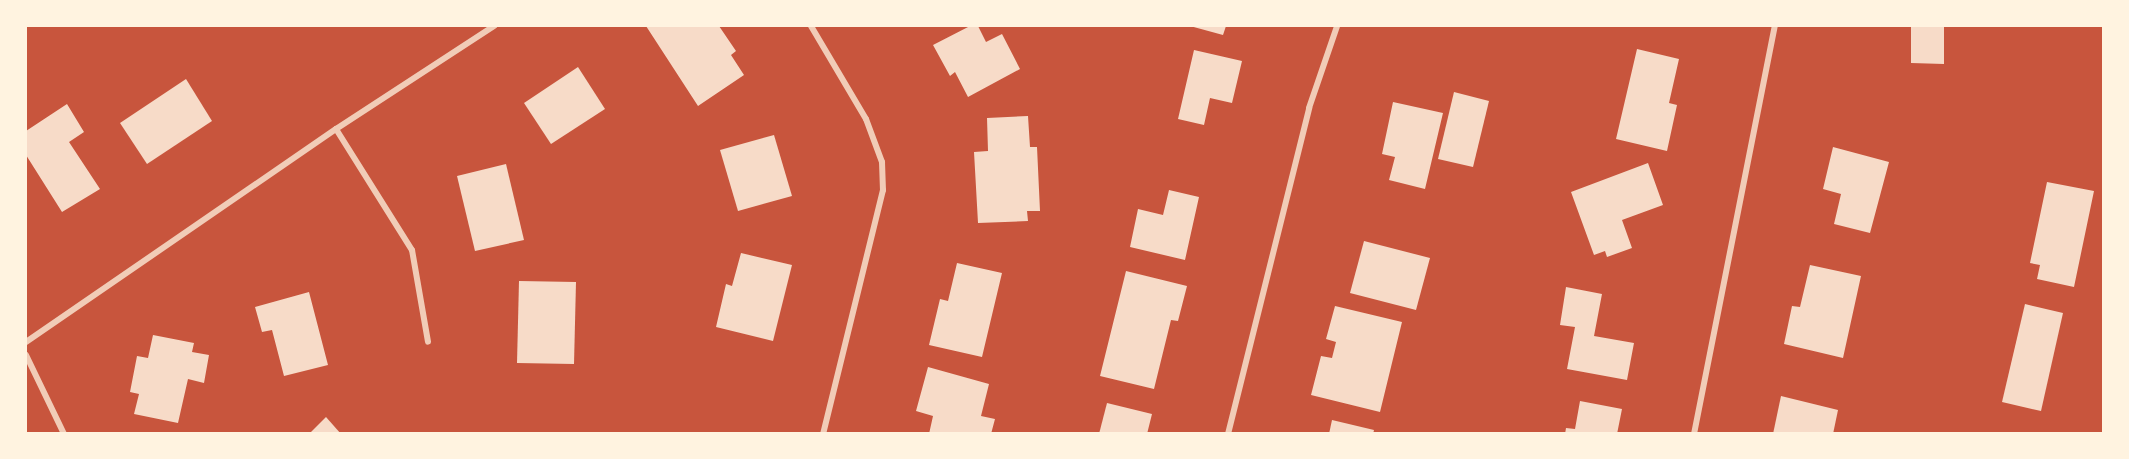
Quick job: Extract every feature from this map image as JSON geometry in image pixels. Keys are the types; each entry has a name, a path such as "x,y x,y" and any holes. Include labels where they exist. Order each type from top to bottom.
{"street":[{"path":"26,342 336,129 494,26"},
{"path":"811,26 866,119 882,162 883,190 823,434"},
{"path":"1228,434 1309,108 1337,26"},
{"path":"1694,434 1775,26"},
{"path":"336,129 412,250 418,268 428,342"},
{"path":"26,355 64,434"}],"building":[{"path":"646,26 719,26 736,51 731,55 744,75 698,106"},
{"path":"970,26 978,26 986,42 1002,34 1020,69 968,97 955,72 950,76 933,45"},
{"path":"1190,26 1226,26 1223,35"},
{"path":"1911,26 1944,26 1944,64 1911,63"},
{"path":"1637,49 1679,59 1669,103 1677,105 1667,151 1616,139"},
{"path":"1194,50 1242,61 1232,103 1210,98 1204,125 1178,119"},
{"path":"578,67 605,109 551,144 524,103"},
{"path":"186,79 212,121 147,164 120,123"},
{"path":"1454,92 1489,101 1473,167 1438,159"},
{"path":"1393,102 1443,113 1425,189 1389,180 1395,157 1382,154"},
{"path":"67,104 84,132 69,142 100,189 62,212 26,155 26,131"},
{"path":"1028,116 1030,147 1037,147 1040,211 1027,211 1028,221 978,223 974,152 988,151 987,118"},
{"path":"774,135 792,196 738,211 720,150"},
{"path":"1833,147 1889,162 1870,233 1834,224 1841,194 1823,189"},
{"path":"1648,163 1663,205 1622,220 1632,248 1607,257 1605,251 1594,255 1571,192"},
{"path":"506,164 524,240 475,251 457,176"},
{"path":"2047,182 2094,191 2074,287 2037,279 2040,265 2030,263"},
{"path":"1169,190 1199,197 1185,260 1130,247 1138,209 1163,215"},
{"path":"1364,241 1430,258 1416,310 1350,293"},
{"path":"741,253 792,265 773,341 716,327 726,284 732,286"},
{"path":"957,263 1002,273 982,357 929,345 940,299 948,301"},
{"path":"1810,265 1861,276 1843,358 1784,344 1792,306 1800,307"},
{"path":"1126,271 1187,286 1178,321 1171,320 1154,389 1100,376"},
{"path":"519,281 576,282 574,364 517,363"},
{"path":"1566,287 1602,294 1594,336 1634,343 1627,380 1567,369 1575,327 1560,325"},
{"path":"309,292 328,365 284,376 272,330 262,332 255,307"},
{"path":"2025,304 2063,313 2041,411 2002,402"},
{"path":"1335,306 1402,322 1380,412 1311,395 1321,356 1332,358 1336,342 1326,339"},
{"path":"153,335 194,343 192,352 209,355 204,383 188,379 178,423 134,414 139,394 130,392 137,356 148,358"},
{"path":"928,367 989,384 981,416 995,419 991,434 929,434 933,416 916,411"},
{"path":"1781,396 1838,410 1833,434 1773,434"},
{"path":"1580,401 1622,409 1617,434 1565,434 1566,428 1575,429"},
{"path":"1107,403 1152,414 1147,434 1099,434"},
{"path":"326,417 341,434 309,434"},
{"path":"1332,420 1374,430 1373,434 1329,434"}]}
